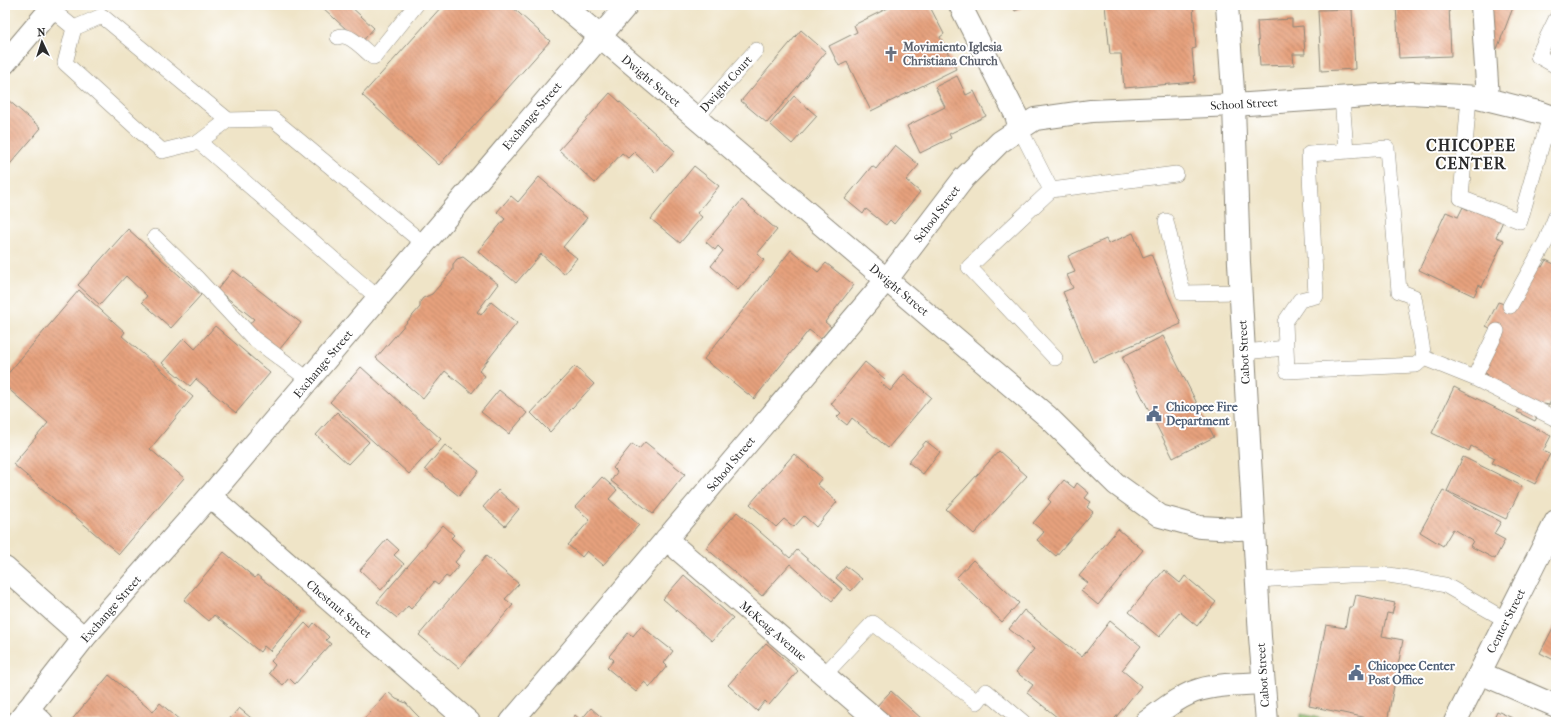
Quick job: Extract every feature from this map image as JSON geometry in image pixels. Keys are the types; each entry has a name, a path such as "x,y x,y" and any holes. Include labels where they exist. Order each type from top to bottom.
{"street":[{"name":"Dwight Street","path":"563,5 1048,417 1116,484 1160,516 1200,527 1238,529 1254,528"},
{"name":"Exchange Street","path":"29,718 84,638 210,496 627,5"},
{"path":"960,5 1016,115 1020,129"},
{"name":"Cabot Street","path":"1227,5 1234,105 1240,292 1263,683 1267,722"},
{"path":"1478,98 1482,5"},
{"path":"5,63 53,7"},
{"name":"School Street","path":"511,722 887,280 964,178 1000,142 1035,118 1091,111 1234,105 1411,93 1478,98 1553,117"},
{"name":"Chestnut Street","path":"210,496 469,722"},
{"name":"Center Street","path":"1455,722 1556,521"},
{"name":"McKeag Avenue","path":"666,539 879,722"},
{"path":"5,568 84,638"},
{"path":"1480,673 1556,706"},
{"path":"1146,722 1174,701 1199,690 1228,685 1263,683"}],"lane":[{"path":"338,38 342,36 348,37 373,57 416,5"},
{"path":"53,7 74,28"},
{"path":"74,28 102,16 228,120"},
{"path":"1556,19 1538,56 1556,66"},
{"path":"74,28 65,63 162,151 199,142 228,120 273,119 424,244"},
{"name":"Dwight Court","path":"696,118 756,50"},
{"path":"1342,98 1346,151"},
{"path":"1478,98 1461,198 1520,221 1553,117"},
{"path":"1020,129 1051,190"},
{"path":"199,142 378,298"},
{"path":"1387,148 1399,291 1414,297 1424,358 1416,365 1287,371 1285,322 1300,300 1316,296 1309,154 1387,148"},
{"path":"1055,358 969,267 1051,190 1176,174"},
{"path":"1510,306 1546,241 1556,216"},
{"path":"1166,221 1183,293 1240,292"},
{"path":"155,237 196,277 253,338 309,380"},
{"path":"1474,378 1497,331"},
{"path":"1244,352 1286,348"},
{"path":"1424,358 1474,378 1556,419"},
{"path":"1257,580 1350,575 1390,575 1445,585 1506,620"},
{"path":"824,675 873,623 977,702 986,691 1023,722"}],"green space":[{"path":"1301,714 1337,722 1301,722"}],"building":[{"path":"349,5 374,28 361,43 321,6"},
{"path":"443,5 510,5 550,41 439,165 362,95"},
{"name":"Movimiento Iglesia Christiana Church","path":"894,5 929,5 944,34 940,37 956,69 871,111 847,62 839,66 829,46 857,32 854,25"},
{"path":"1013,5 1027,5 1015,11"},
{"path":"1105,5 1193,5 1196,48 1192,49 1195,82 1124,88 1121,54 1110,54"},
{"path":"1396,5 1449,5 1451,56 1399,58"},
{"path":"1487,5 1514,5 1497,49 1491,48"},
{"path":"1352,9 1355,69 1321,71 1318,10"},
{"path":"1292,19 1292,27 1303,26 1305,54 1293,54 1294,65 1260,66 1257,21"},
{"path":"801,30 826,52 767,123 741,101"},
{"path":"957,76 966,95 974,91 986,116 949,134 951,138 920,153 907,126 945,107 935,87"},
{"path":"610,93 675,151 656,173 634,152 628,158 622,153 595,183 559,150"},
{"path":"794,96 817,116 792,144 770,124"},
{"path":"8,100 41,128 5,170 5,104"},
{"path":"895,145 919,165 906,180 920,192 894,224 890,220 886,225 866,209 863,214 845,199 872,166 876,169"},
{"path":"694,166 719,186 697,213 702,217 680,243 651,219"},
{"path":"539,177 587,218 563,247 577,258 564,274 541,254 516,283 478,251 505,219 497,212 511,196 518,202"},
{"path":"742,200 777,230 757,254 764,260 738,290 711,266 723,251 718,246 715,250 706,242"},
{"path":"1463,207 1472,212 1474,207 1503,221 1496,237 1504,240 1482,287 1479,285 1474,296 1419,270 1446,212 1458,217"},
{"path":"128,229 201,295 171,328 142,302 147,296 126,276 100,305 78,285"},
{"path":"1133,233 1143,257 1151,254 1181,324 1093,362 1063,292 1073,288 1067,275 1075,272 1068,256 1106,239 1108,244"},
{"path":"791,250 818,272 826,263 854,285 825,322 831,327 821,339 809,330 754,399 704,359"},
{"path":"463,257 498,284 477,312 481,315 491,302 517,323 479,371 485,376 472,393 445,371 423,399 376,358 420,307 420,302 423,298 432,294 453,270 453,264 457,259"},
{"path":"1546,260 1556,265 1556,390 1549,405 1544,404 1535,421 1517,412 1523,400 1484,381 1487,374 1481,371 1500,333 1486,326 1498,302 1510,306 1536,264 1542,267"},
{"path":"233,270 301,323 279,350 248,326 254,319 217,290"},
{"path":"79,290 125,332 122,336 193,397 150,449 184,478 119,554 13,464 48,423 5,386 5,377"},
{"path":"215,326 270,373 236,413 196,379 190,386 162,363 184,338 195,349"},
{"path":"1163,336 1214,437 1173,458 1122,357"},
{"path":"865,362 885,379 881,383 890,391 904,374 931,397 888,448 852,418 847,425 837,417 841,413 831,404"},
{"path":"575,366 594,384 550,432 531,413"},
{"path":"361,367 441,439 409,474 330,402"},
{"path":"1454,387 1551,436 1543,451 1550,454 1535,484 1492,463 1495,458 1471,446 1469,451 1432,433"},
{"path":"499,390 527,413 509,434 481,412"},
{"path":"337,412 369,442 348,464 316,435"},
{"path":"926,441 940,452 923,474 908,462"},
{"path":"645,442 685,474 653,514 611,481 617,472 613,468 632,444 639,449"},
{"path":"445,445 479,471 459,496 425,469"},
{"path":"999,451 1027,476 974,534 946,509"},
{"path":"794,454 822,478 817,484 837,502 816,527 804,516 794,527 784,519 776,527 750,504"},
{"path":"1463,457 1522,486 1506,519 1447,491"},
{"path":"602,477 617,490 609,499 639,525 603,565 587,551 582,557 568,545 590,520 575,507"},
{"path":"1064,480 1074,488 1077,483 1089,493 1085,498 1091,502 1087,507 1093,512 1056,556 1037,540 1044,532 1033,523 1051,502 1048,499"},
{"path":"498,490 519,509 505,526 483,507"},
{"path":"1443,490 1501,522 1494,534 1505,540 1495,559 1470,546 1473,541 1453,529 1443,546 1420,532"},
{"path":"737,512 790,558 797,550 842,589 832,601 790,564 762,596 706,548"},
{"path":"443,525 454,535 451,538 465,550 455,562 459,566 449,578 446,576 438,585 434,582 411,609 408,606 397,618 377,602"},
{"path":"1118,529 1143,550 1098,605 1081,591 1088,583 1079,576"},
{"path":"387,539 399,550 394,555 404,564 381,590 360,570"},
{"path":"224,552 255,578 257,575 303,612 270,651 264,646 260,652 214,615 209,621 184,600"},
{"path":"486,556 519,584 505,599 513,605 459,668 419,635"},
{"path":"973,560 1019,603 1002,622 956,578"},
{"path":"846,566 862,579 851,591 836,578"},
{"path":"1164,570 1180,583 1185,576 1216,602 1197,626 1180,612 1159,637 1129,612"},
{"path":"684,575 733,618 712,641 663,599"},
{"name":"Chicopee Center Post Office","path":"1356,595 1395,603 1392,614 1387,613 1382,636 1403,640 1387,722 1309,706 1326,625 1345,628 1349,607 1353,607"},
{"path":"1024,610 1082,657 1110,621 1141,646 1122,670 1141,686 1112,722 1063,722 1027,693 1033,685 1016,672 1034,649 1009,629"},
{"path":"1556,622 1556,661 1540,653"},
{"path":"305,623 310,628 314,623 329,637 326,640 331,644 295,684 289,678 283,685 269,673 275,665 271,661"},
{"path":"641,626 673,651 664,663 667,666 650,687 644,682 636,692 607,668 614,660 609,656 628,633 633,636"},
{"path":"766,643 798,671 769,705 765,701 757,711 728,685"},
{"path":"109,675 153,712 160,703 182,722 70,722"},
{"path":"891,691 922,719 919,722 884,722 872,711"},
{"path":"388,692 396,699 406,703 424,722 361,722"},
{"path":"239,708 256,722 227,722"},
{"path":"591,708 607,722 570,722 575,715 581,720"},
{"path":"1497,711 1521,722 1492,722"}],"place":[{"name":"Movimiento Iglesia Christiana Church","path":"891,54"},
{"name":"Chicopee Fire Department","path":"1154,414"},
{"name":"Chicopee Center Post Office","path":"1356,673"}],"district":[{"name":"CHICOPEE CENTER","path":"1471,154"}]}
